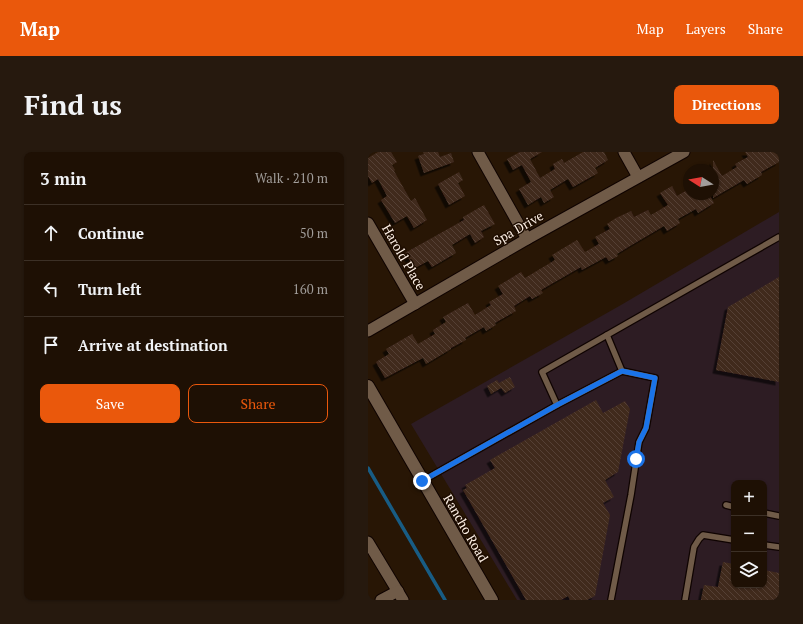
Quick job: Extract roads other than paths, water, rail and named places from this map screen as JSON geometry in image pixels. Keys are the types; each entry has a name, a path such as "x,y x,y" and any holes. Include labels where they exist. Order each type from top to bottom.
{"street":[{"path":"478,152 527,239"},
{"path":"624,152 638,177"},
{"name":"Spa Drive","path":"368,331 527,239 684,152"},
{"name":"Harold Place","path":"368,223 415,304"},
{"name":"Rancho Road","path":"368,386 492,600"},
{"path":"368,542 400,596 381,600"}],"lane":[{"path":"557,405 542,372 779,237"},
{"path":"607,335 622,371"},
{"path":"422,481 557,405 622,371 655,378 646,428 639,442 631,495 611,600"},
{"path":"726,505 731,506"},
{"path":"767,514 779,516"},
{"path":"685,600 694,547 699,539 703,535 731,540"},
{"path":"767,545 779,547"}],"waterway":[{"path":"368,468 445,600"}]}
